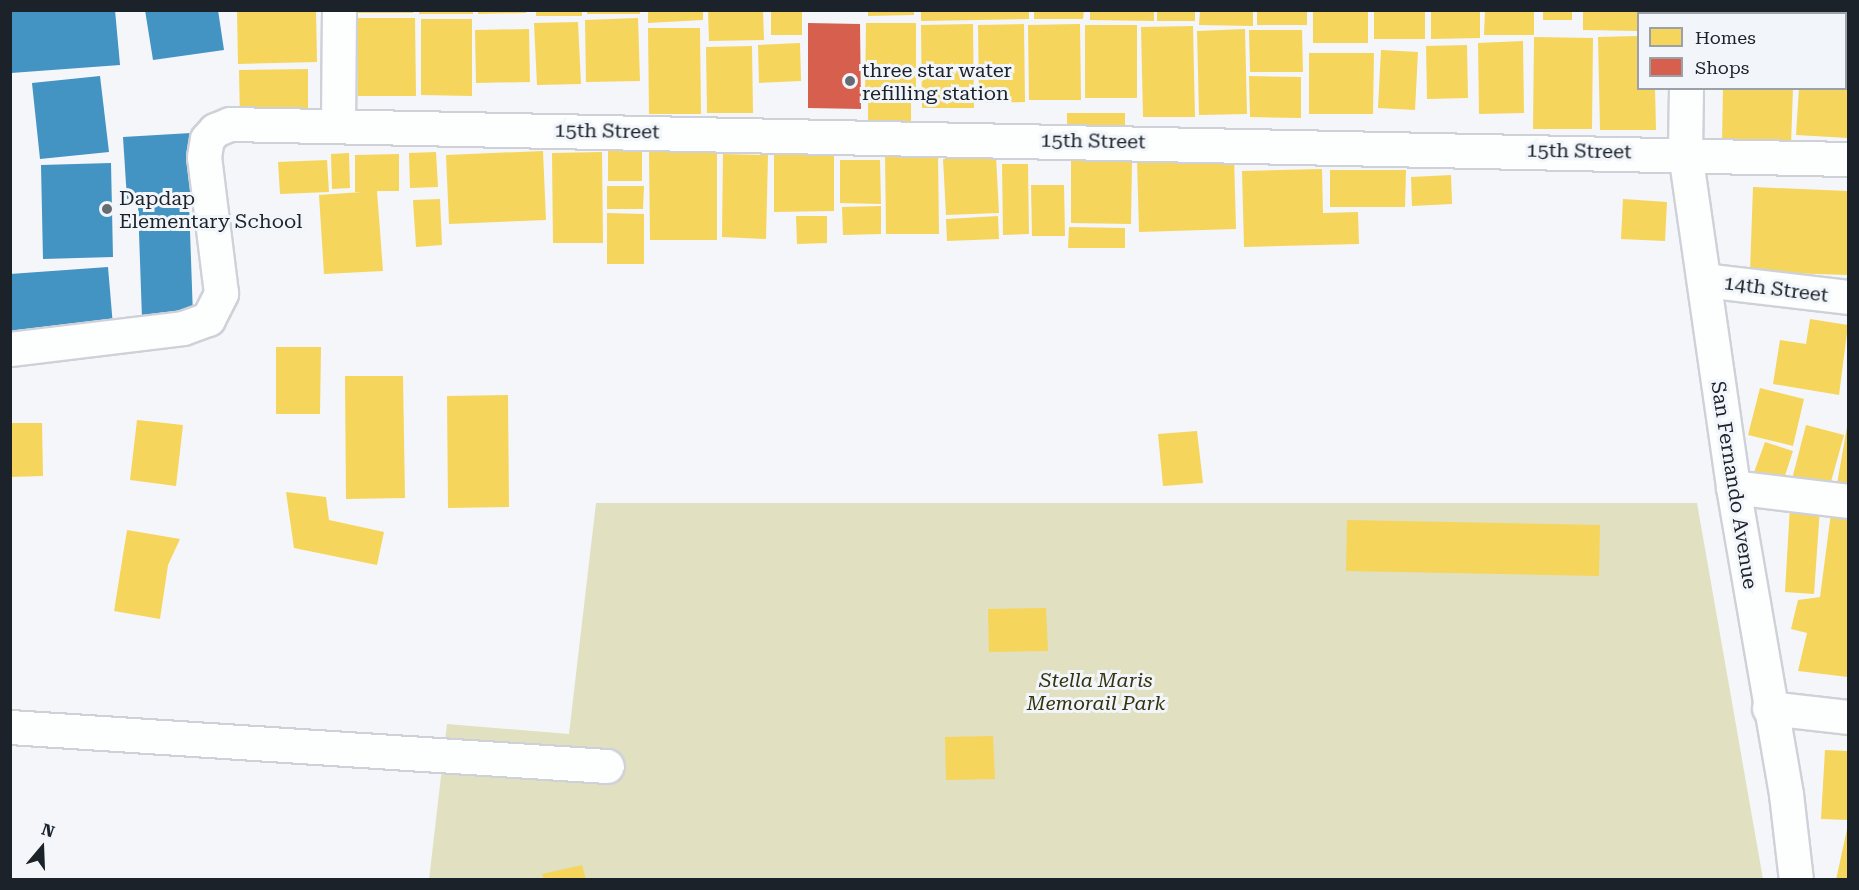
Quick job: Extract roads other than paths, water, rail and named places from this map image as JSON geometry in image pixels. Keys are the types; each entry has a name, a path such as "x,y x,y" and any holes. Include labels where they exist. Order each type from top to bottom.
{"street":[{"path":"338,125 339,10"},
{"name":"San Fernando Avenue","path":"1686,90 1685,153 1733,487 1769,708 1786,794 1796,879"},
{"name":"15th Street","path":"10,350 183,328 208,319 221,293 204,157 207,139 215,130 230,124 1685,153 1848,159"},
{"name":"14th Street","path":"1704,280 1848,297"},
{"path":"1733,487 1848,501"},
{"path":"1769,708 1848,717"},
{"path":"10,726 607,765"}],"place":[{"name":"three star water refilling station","path":"850,81"},
{"name":"Dapdap Elementary School","path":"107,209"}],"park label":[{"name":"Stella Maris Memorail Park","path":"1096,692"}]}
